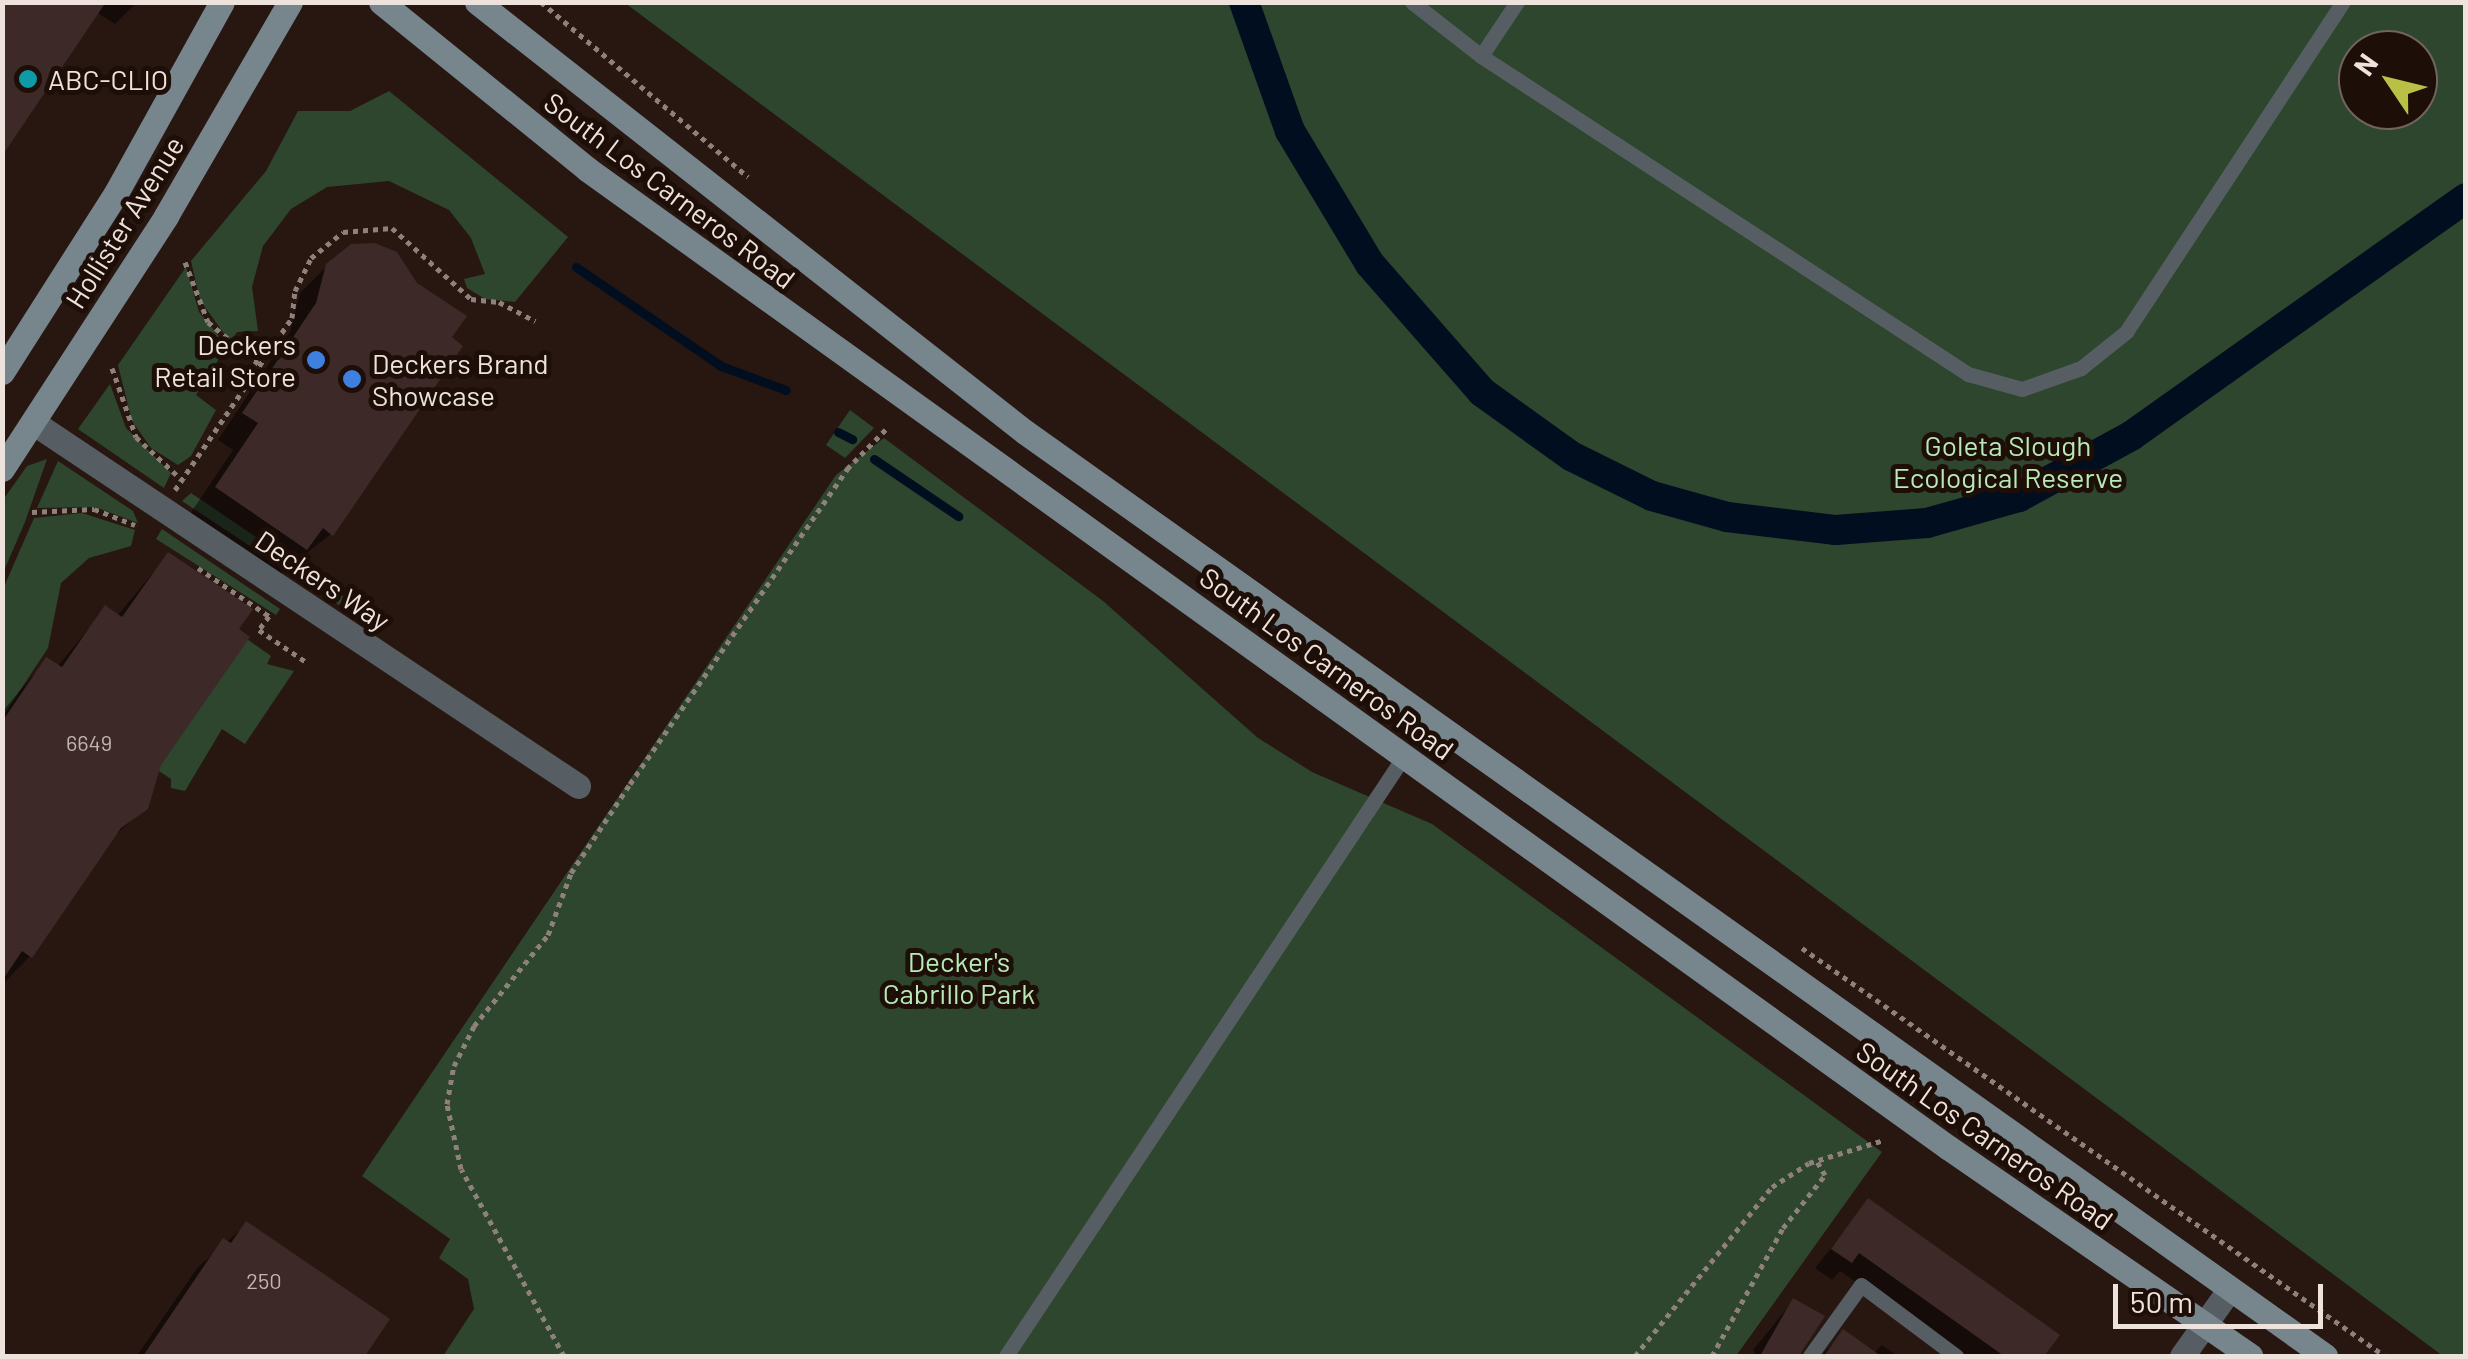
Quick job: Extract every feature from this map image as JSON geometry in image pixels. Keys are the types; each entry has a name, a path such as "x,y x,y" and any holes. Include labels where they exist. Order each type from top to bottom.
{"main road":[{"name":"Hollister Avenue","path":"2,372 116,193 222,2"},
{"name":"Hollister Avenue","path":"2,468 166,216 290,2"},
{"name":"South Los Carneros Road","path":"381,2 586,169 2203,1327 2250,1356"},
{"name":"South Los Carneros Road","path":"477,2 1025,432 2325,1356"}],"street":[{"name":"Deckers Way","path":"34,423 578,786"},
{"path":"2182,1356 2229,1290"}],"lane":[{"path":"1412,2 1481,56 1968,374 2022,389 2081,368 2126,332 2343,2"},
{"path":"1481,56 1517,2"},
{"path":"1006,1356 1404,756"},
{"path":"1810,1356 1861,1285 1956,1356"}],"path":[{"path":"541,2 758,186"},
{"path":"112,368 136,437 182,480 292,318 295,291 312,258 358,227 392,228 426,252 471,299 499,302 535,322"},
{"path":"185,262 208,322 260,365"},
{"path":"564,1356 461,1170 446,1104 454,1066 474,1026 548,935 571,873 630,784 848,468 886,428"},
{"path":"32,512 94,510 146,532"},
{"path":"188,561 268,616 258,630 306,662"},
{"path":"1798,946 2385,1356"},
{"path":"1635,1356 1772,1187 1817,1160 1884,1140"},
{"path":"1712,1356 1784,1228 1825,1174 1817,1160"}],"green space":[{"name":"Goleta Slough Ecological Reserve","path":"625,3 2465,3 2465,1356 2443,1356"},
{"path":"389,91 568,237 515,302 485,299 467,288 464,279 485,274 471,238 449,210 389,181 327,187 291,209 263,246 252,287 258,331 237,332 230,342 200,300 191,261 266,171 298,111 350,111"},
{"path":"186,267 199,312 227,346 196,395 216,410 191,456 178,465 151,448 132,421 118,365"},
{"path":"110,384 126,428 171,473 164,488 78,429"},
{"path":"850,410 874,428 845,458 826,445"},
{"name":"Decker's Cabrillo Park","path":"884,438 1103,601 1258,738 1312,772 1432,824 1882,1152 1736,1356 443,1356 474,1309 468,1279 439,1258 450,1239 362,1176 836,475"},
{"path":"47,459 3,573 3,500 27,466"},
{"path":"58,461 133,511 138,523 95,507 37,508"},
{"path":"191,493 345,597 339,605 182,501"},
{"path":"82,513 135,530 131,546 89,558 61,583 48,648 3,716 3,589 34,518"},
{"path":"162,529 280,609 276,615 156,539"},
{"path":"247,639 271,656 267,664 294,671 245,744 222,729 185,791 171,788 171,779 156,769"}],"building":[{"name":"ABC-CLIO","path":"2,2 106,2 2,156"},
{"name":"Deckers Brand Showcase","path":"375,243 397,252 417,283 467,316 452,337 463,346 333,536 323,528 307,550 215,487 258,423 242,413 316,303 326,264 351,244"},
{"path":"168,552 253,609 239,629 250,637 161,765 148,809 121,828 32,958 22,951 2,981 2,722 46,657 62,667 105,605 122,617"},
{"path":"1868,1198 2060,1335 2044,1356 2004,1356 1859,1253 1852,1263 1831,1249"},
{"path":"246,1221 390,1319 365,1356 143,1356 223,1238 231,1243"},
{"path":"1793,1298 1825,1316 1799,1356 1760,1356"},
{"path":"1843,1329 1881,1356 1824,1356"}],"waterway":[{"path":"1244,2 1290,131 1370,264 1482,392 1571,456 1652,496 1727,517 1836,530 1927,523 2019,497 2131,436 2466,198"},
{"path":"576,267 721,366 786,390"},
{"path":"838,432 852,439"},
{"path":"874,459 958,516"}],"place":[{"name":"ABC-CLIO","path":"28,79"},
{"name":"Deckers Retail Store","path":"316,360"},
{"name":"Deckers Brand Showcase","path":"352,379"}]}
